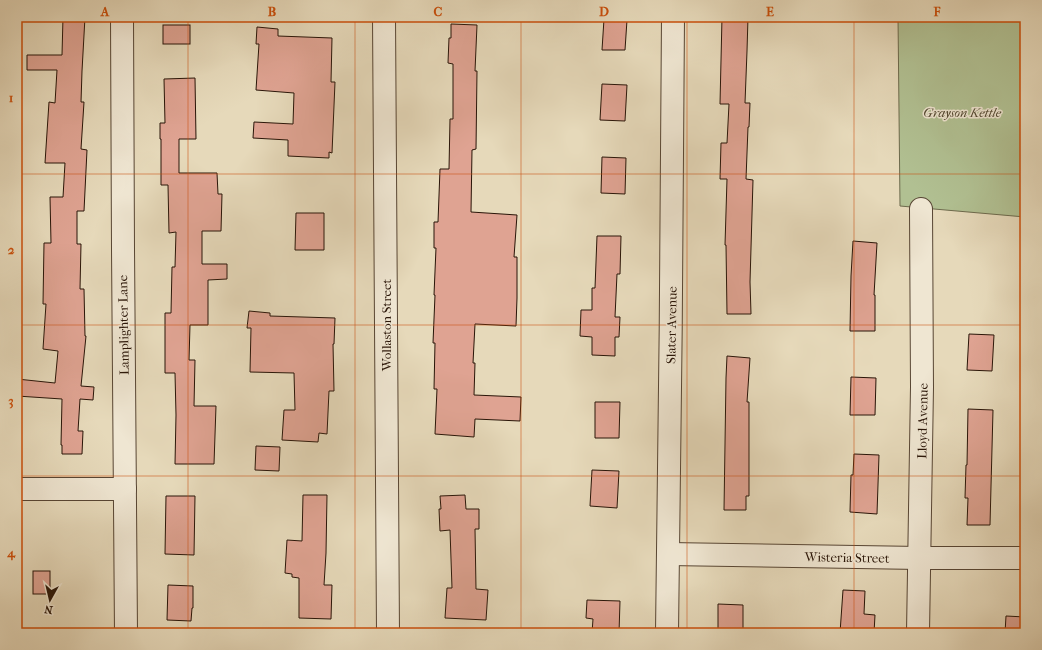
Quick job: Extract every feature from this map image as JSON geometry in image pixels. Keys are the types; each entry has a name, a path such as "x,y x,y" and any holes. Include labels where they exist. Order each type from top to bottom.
{"street":[{"name":"Lamplighter Lane","path":"122,17 126,633"},
{"name":"Wollaston Street","path":"384,17 388,633"},
{"name":"Slater Avenue","path":"667,633 668,461 672,276 673,17"},
{"name":"Lloyd Avenue","path":"918,633 922,387 922,209"},
{"path":"17,489 125,489"},
{"name":"Wisteria Street","path":"668,554 1025,558"}],"green space":[{"name":"Grayson Kettle","path":"898,17 1025,17 1025,217 900,206"}],"building":[{"path":"63,17 85,17 81,102 84,102 81,149 87,150 84,211 77,211 77,244 81,244 80,289 84,289 86,336 81,386 94,387 93,400 80,399 78,431 83,431 82,454 62,454 62,399 17,396 17,379 55,383 58,351 43,349 46,304 43,304 44,243 51,243 50,197 63,197 65,163 45,163 49,102 55,103 57,70 27,70 27,55 62,55"},
{"path":"722,17 748,17 745,103 750,103 746,179 753,180 750,282 751,314 727,314 725,245 727,179 720,179 721,143 727,143 729,104 720,104"},
{"path":"604,19 627,20 625,50 602,50"},
{"path":"451,24 477,25 475,71 477,71 476,149 472,150 471,212 517,215 514,257 517,257 516,326 475,324 473,363 475,363 474,395 521,397 520,421 475,419 474,437 435,434 437,389 434,389 435,343 433,343 436,248 434,248 434,222 438,222 440,169 449,169 450,119 453,119 453,64 448,63"},
{"path":"163,25 190,25 190,44 163,44"},
{"path":"257,27 278,29 278,36 332,38 331,82 335,82 332,153 329,152 329,158 288,156 288,140 253,138 254,122 293,124 294,93 256,90 259,44 256,44"},
{"path":"195,78 196,139 179,139 179,173 217,173 218,194 222,194 221,231 202,231 202,264 227,264 227,279 208,280 208,325 190,325 189,360 195,360 194,406 216,406 214,464 175,464 175,373 165,373 165,313 171,313 172,267 175,267 176,232 169,233 168,185 161,185 160,123 165,123 164,79"},
{"path":"602,84 627,85 625,121 600,120"},
{"path":"602,157 626,158 625,194 601,193"},
{"path":"296,213 324,213 324,250 295,250"},
{"path":"597,236 621,236 620,274 617,274 615,317 620,317 619,337 615,337 615,356 592,355 592,337 580,336 581,310 592,310 592,288 595,288"},
{"path":"853,241 877,243 874,295 875,331 850,331"},
{"path":"249,311 270,313 270,316 335,318 333,344 334,391 329,391 327,434 319,433 318,442 282,440 284,410 295,410 294,373 250,372 251,328 247,328"},
{"path":"969,334 994,335 992,371 967,370"},
{"path":"727,356 750,358 747,402 749,402 749,496 746,496 746,510 724,510"},
{"path":"851,377 876,378 875,415 850,415"},
{"path":"595,402 620,402 619,438 595,438"},
{"path":"968,409 993,410 990,525 967,525 968,498 965,498"},
{"path":"256,446 280,447 279,471 255,470"},
{"path":"854,454 879,455 877,514 850,512 851,475 853,475"},
{"path":"592,470 619,471 617,508 590,506"},
{"path":"303,495 327,495 324,585 332,585 331,619 299,618 299,578 292,577 292,574 285,573 287,540 302,541"},
{"path":"465,495 466,509 479,509 479,529 475,529 476,589 488,590 486,620 445,618 447,588 452,588 450,530 440,531 440,496"},
{"path":"166,496 195,496 194,555 165,554"},
{"path":"33,571 50,571 50,594 33,594"},
{"path":"168,585 193,586 193,608 191,621 167,620"},
{"path":"843,590 865,591 864,614 875,615 874,633 840,633"},
{"path":"587,600 620,601 619,633 592,633 593,619 586,618"},
{"path":"718,604 743,605 743,633 718,633"},
{"path":"1006,616 1025,617 1025,633 1005,633"}]}
